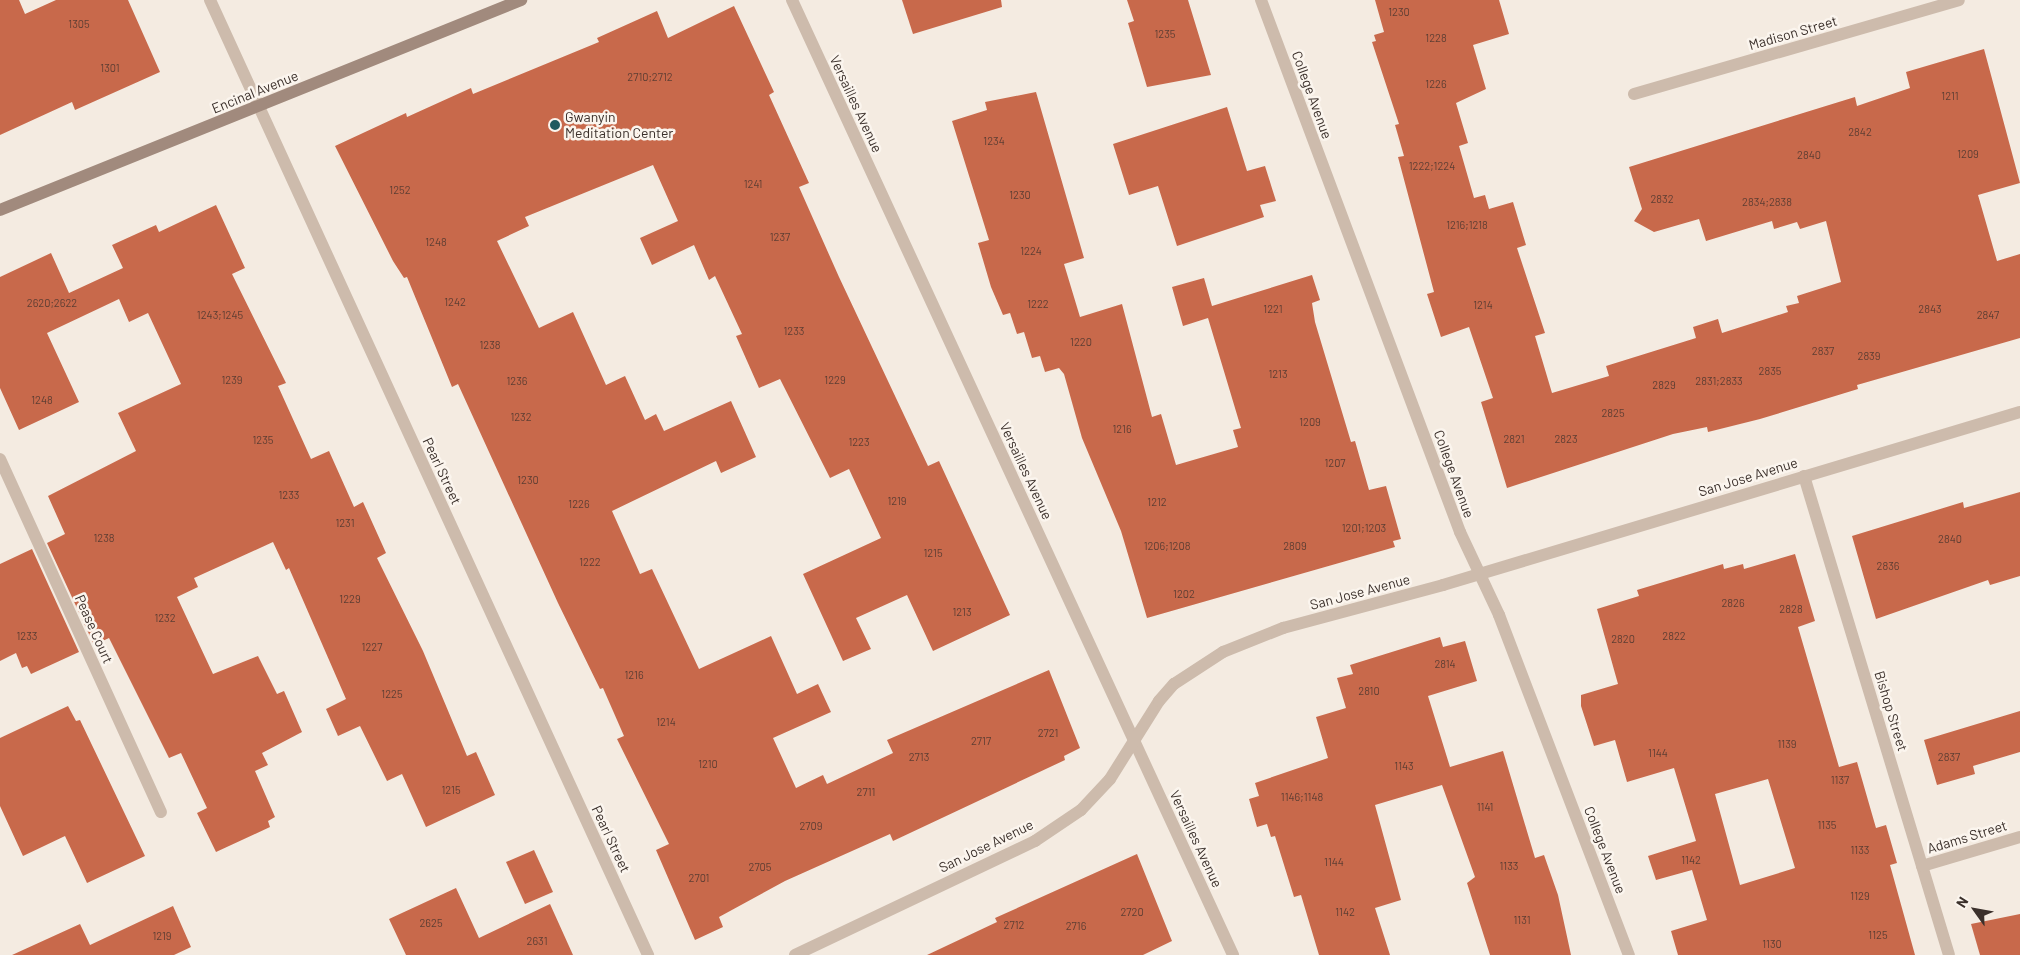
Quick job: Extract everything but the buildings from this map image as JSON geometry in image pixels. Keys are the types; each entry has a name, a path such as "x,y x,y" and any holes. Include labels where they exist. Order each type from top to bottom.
{"main road":[{"name":"Encinal Avenue","path":"0,210 521,0"}],"street":[{"name":"Pearl Street","path":"210,0 648,955"},
{"name":"Versailles Avenue","path":"792,0 1234,955"},
{"name":"College Avenue","path":"1261,0 1460,532 1499,615 1629,955"},
{"name":"Madison Street","path":"1634,94 1960,0"},
{"name":"San Jose Avenue","path":"795,955 1034,841 1081,810 1110,779 1133,739 1174,684 1223,652 1283,628 1480,574 2020,412"},
{"name":"Pease Court","path":"0,459 161,812"},
{"name":"Bishop Street","path":"1804,476 1950,955"},
{"name":"Adams Street","path":"1922,866 2020,837"}],"place":[{"name":"Gwanyin Meditation Center","path":"555,125"}]}
